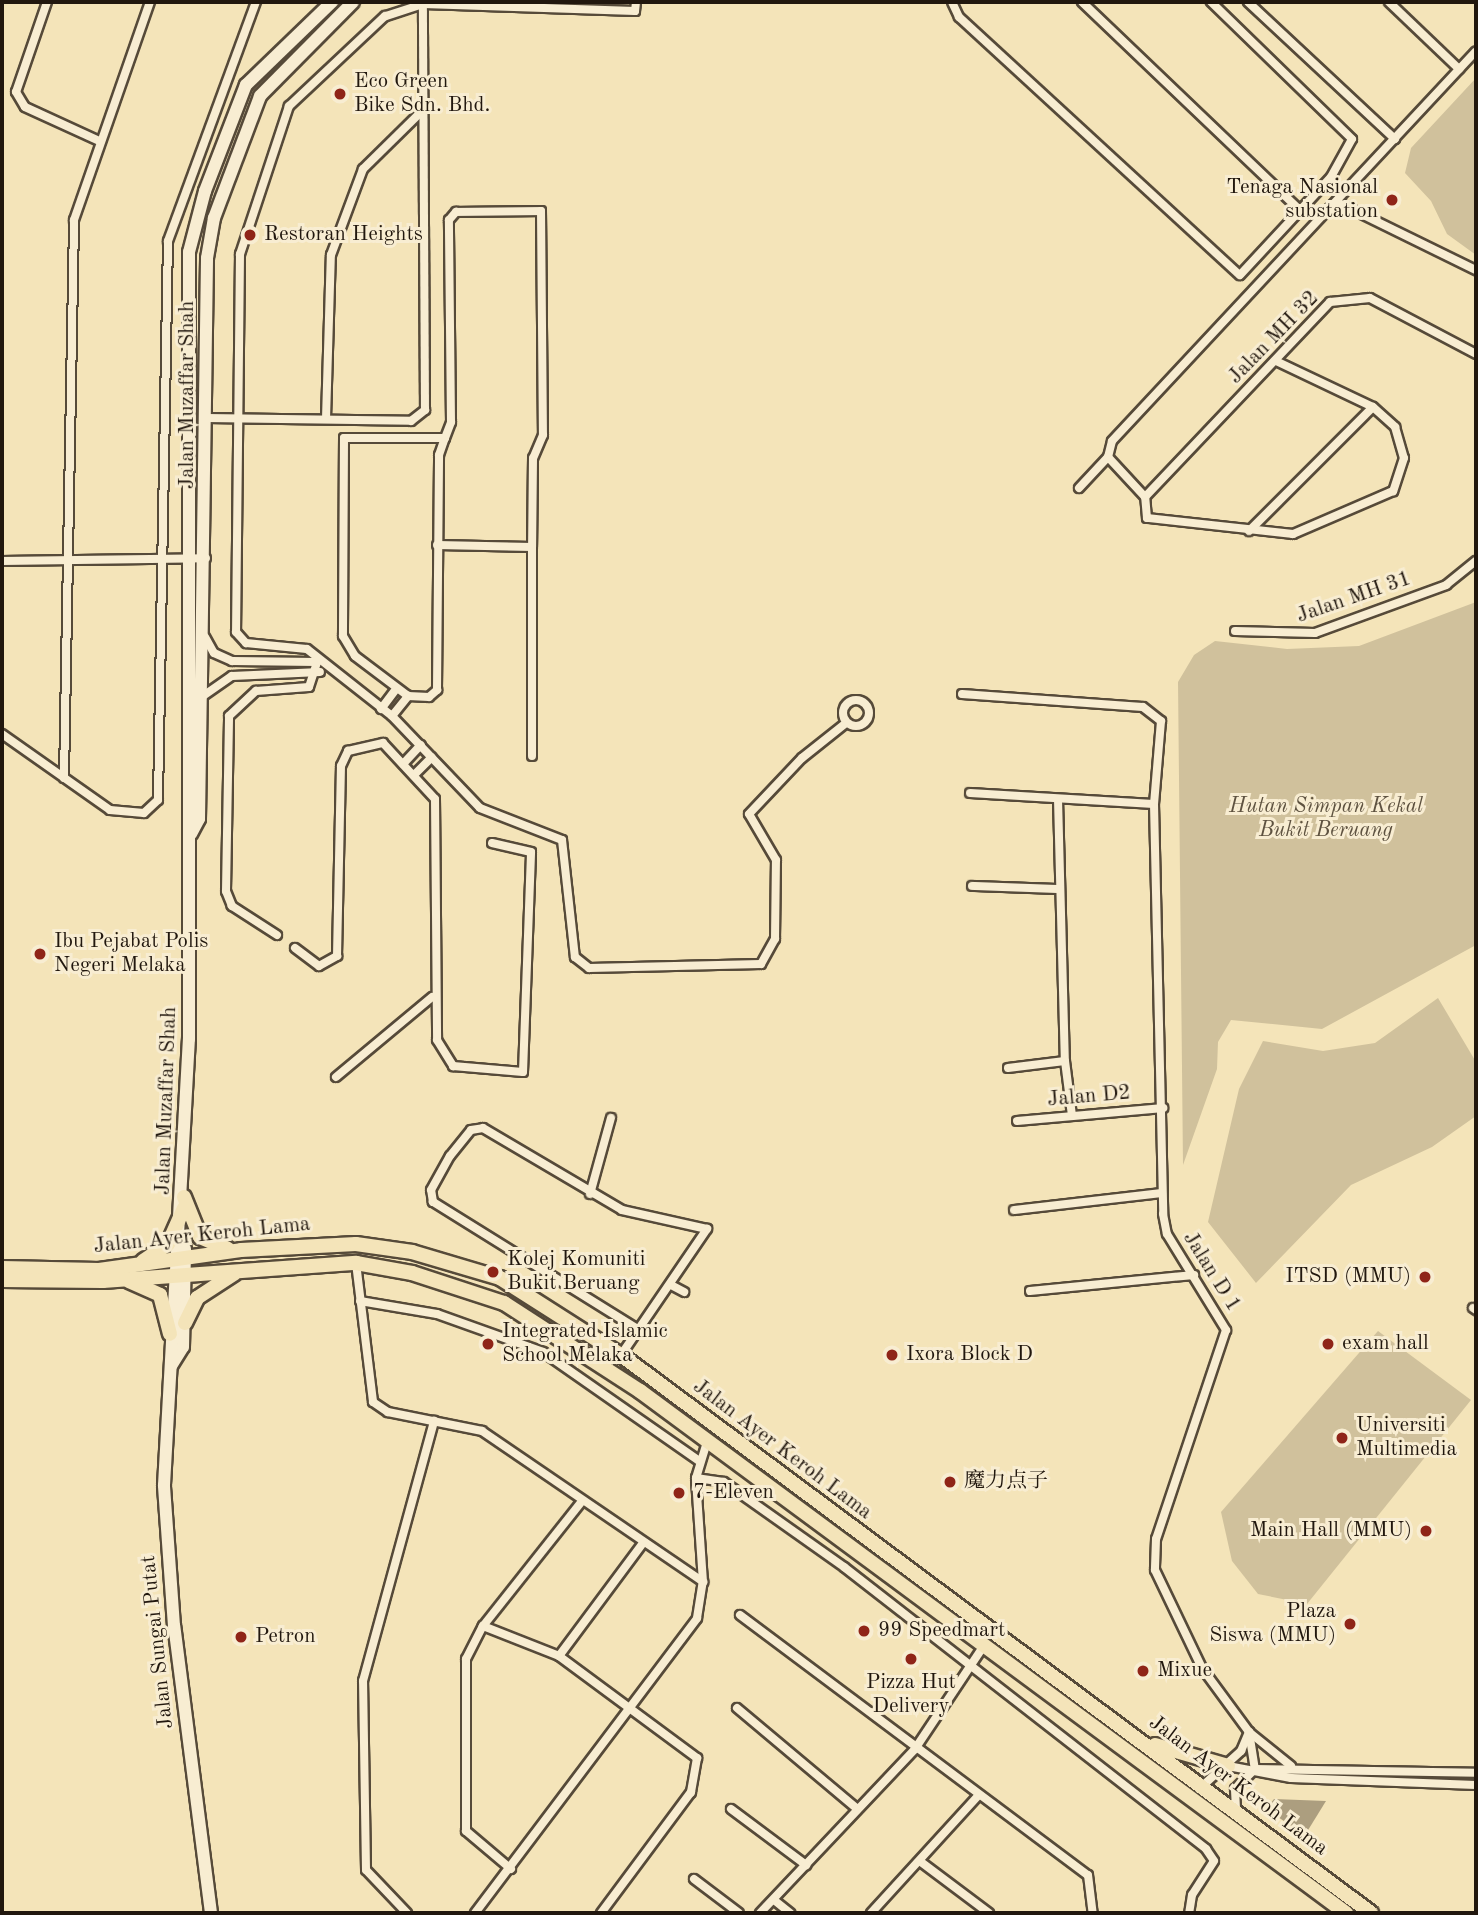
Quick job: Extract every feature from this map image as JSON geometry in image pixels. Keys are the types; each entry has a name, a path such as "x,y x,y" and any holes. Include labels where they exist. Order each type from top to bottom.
{"main road":[{"name":"Jalan Muzaffar Shah","path":"182,1266 191,834 184,817 192,234 246,85 332,2"},
{"name":"Jalan Muzaffar Shah","path":"191,834 199,818 205,637 207,258 214,218 260,96 353,2"},
{"path":"184,1203 204,1242 242,1250"},
{"path":"120,1273 165,1248 184,1203"},
{"name":"Jalan Ayer Keroh Lama","path":"2,1280 120,1273 182,1266 242,1250 356,1244 412,1252 500,1278 621,1355 944,1597 1236,1809 1371,1913"},
{"name":"Jalan Ayer Keroh Lama","path":"182,1266 250,1269 356,1264 412,1273 504,1303 601,1363 1200,1808 1346,1913"},
{"name":"Jalan Sungai Putat","path":"171,1366 183,1347 185,1323 182,1266"},
{"name":"Jalan Sungai Putat","path":"182,1266 170,1334 166,1532 211,1913"},
{"name":"Jalan Ayer Keroh Lama","path":"2,1268 120,1273"},
{"path":"185,1323 203,1292 250,1269"},
{"path":"120,1273 160,1295 170,1334"},
{"path":"944,1597 982,1633 983,1647 1006,1648 1048,1670"},
{"path":"1143,1741 1228,1766"}],"street":[{"path":"47,2 16,92 25,107 97,140"},
{"path":"64,778 73,237 97,140 150,2"},
{"path":"2,734 121,814 144,813 158,800 168,240 256,2"},
{"path":"635,2 635,11 423,4 385,16 289,106 240,254 236,632 246,643 302,647 326,669 391,716 480,808 562,840 580,964 748,968 773,952 776,933 776,860 749,814 846,723"},
{"path":"952,2 959,17 1240,275 1350,152 1350,132 1211,2"},
{"path":"1082,2 1300,210"},
{"path":"1248,2 1395,139"},
{"path":"1393,3 1459,69"},
{"path":"207,418 411,421 427,404 423,4"},
{"path":"1079,488 1108,457 1112,441 1339,203 1476,51"},
{"path":"326,419 331,255 363,169 424,109"},
{"path":"1339,203 1476,270"},
{"path":"445,438 344,438 343,636 355,656 408,696 429,697 437,690 439,455 451,422 451,215 541,211 543,435 533,458 532,756"},
{"name":"Jalan MH 32","path":"1145,497 1330,302 1358,295 1476,354"},
{"path":"1108,457 1145,497 1146,519 1249,531 1314,529 1394,491 1402,442 1373,407 1276,361"},
{"path":"1249,531 1373,407"},
{"path":"437,545 532,547"},
{"path":"2,561 206,558"},
{"name":"Jalan MH 31","path":"1235,631 1315,633 1446,584 1476,561"},
{"path":"205,637 214,653 232,661 317,662"},
{"path":"317,662 317,674"},
{"path":"277,935 232,906 226,891 229,716 249,694 304,690 317,674 326,669"},
{"path":"203,696 232,676 317,674"},
{"path":"382,709 397,688"},
{"name":"Jalan D 1","path":"962,694 1158,713 1154,804 1164,1108 1162,1193 1167,1234 1194,1275 1226,1338 1156,1539 1155,1570 1202,1668 1249,1732 1255,1769"},
{"path":"391,716 408,696"},
{"path":"295,948 319,966 337,956 340,776 348,751 383,743 414,775 437,807 432,997 437,1040 453,1066 523,1072 531,852 492,844"},
{"path":"403,764 421,745"},
{"path":"414,775 432,757"},
{"path":"970,793 1154,804"},
{"path":"1058,799 1065,1061 1072,1116"},
{"path":"972,886 1059,889"},
{"path":"336,1077 432,997"},
{"path":"1008,1068 1065,1061"},
{"name":"Jalan D2","path":"1017,1121 1164,1108"},
{"path":"590,1194 611,1118"},
{"path":"621,1355 639,1330 671,1285 702,1231 622,1210 590,1194 479,1127 450,1156 430,1196 639,1330"},
{"path":"1014,1210 1162,1193"},
{"path":"356,1264 373,1402 388,1412 482,1431 703,1582"},
{"path":"1030,1291 1194,1275"},
{"path":"671,1285 684,1292"},
{"path":"360,1301 438,1314 543,1352 698,1460"},
{"path":"407,1913 366,1870 363,1681 434,1420"},
{"path":"475,1913 512,1869 696,1618 703,1582 696,1478 698,1460 707,1442"},
{"path":"696,1478 735,1489 1206,1849 1214,1861 1192,1895 1189,1913"},
{"path":"512,1869 466,1831 466,1659 483,1626 582,1501"},
{"path":"559,1656 643,1543"},
{"path":"740,1615 915,1749 1092,1879 1093,1913"},
{"path":"483,1626 559,1656 627,1709 697,1758 699,1766 691,1793 601,1913"},
{"path":"760,1913 856,1808 915,1749 983,1647"},
{"path":"737,1708 856,1808"},
{"path":"1200,1808 1202,1785 1228,1766 1249,1732 1291,1766"},
{"path":"1228,1766 1255,1769 1291,1778 1476,1786"},
{"path":"1236,1809 1236,1789 1255,1769 1291,1766 1476,1773"},
{"path":"871,1913 921,1862 978,1796"},
{"path":"731,1809 806,1865"},
{"path":"921,1862 989,1913"},
{"path":"694,1879 739,1913"},
{"path":"774,1900 790,1913"}],"green space":[{"path":"1476,78 1476,255 1447,234 1431,201 1405,173 1411,148"},
{"name":"Hutan Simpan Kekal Bukit Beruang","path":"1476,602 1476,945 1322,1029 1231,1020 1218,1042 1217,1069 1183,1165 1178,682 1194,655 1215,641 1287,649 1359,646"},
{"path":"1438,998 1476,1062 1476,1116 1432,1147 1351,1185 1256,1283 1208,1222 1239,1089 1263,1041 1323,1051 1375,1043"},
{"path":"1378,1331 1471,1400 1307,1604 1258,1594 1232,1561 1221,1512"}],"shaded area":[{"path":"1274,1799 1326,1801 1305,1835 1266,1809"}],"place":[{"name":"Eco Green Bike Sdn. Bhd.","path":"340,94"},
{"name":"Tenaga Nasional substation","path":"1392,200"},
{"name":"Restoran Heights","path":"250,235"},
{"name":"Ibu Pejabat Polis Negeri Melaka","path":"40,954"},
{"name":"Kolej Komuniti Bukit Beruang","path":"493,1272"},
{"name":"ITSD (MMU)","path":"1425,1277"},
{"name":"Integrated Islamic School Melaka","path":"488,1344"},
{"name":"exam hall","path":"1328,1344"},
{"name":"Ixora Block D","path":"892,1355"},
{"name":"Universiti Multimedia","path":"1342,1438"},
{"name":"魔力点子","path":"950,1482"},
{"name":"7-Eleven","path":"679,1493"},
{"name":"Main Hall (MMU)","path":"1426,1531"},
{"name":"Plaza Siswa (MMU)","path":"1350,1624"},
{"name":"99 Speedmart","path":"864,1631"},
{"name":"Petron","path":"241,1637"},
{"name":"Pizza Hut Delivery","path":"911,1659"},
{"name":"Mixue","path":"1143,1671"}]}
